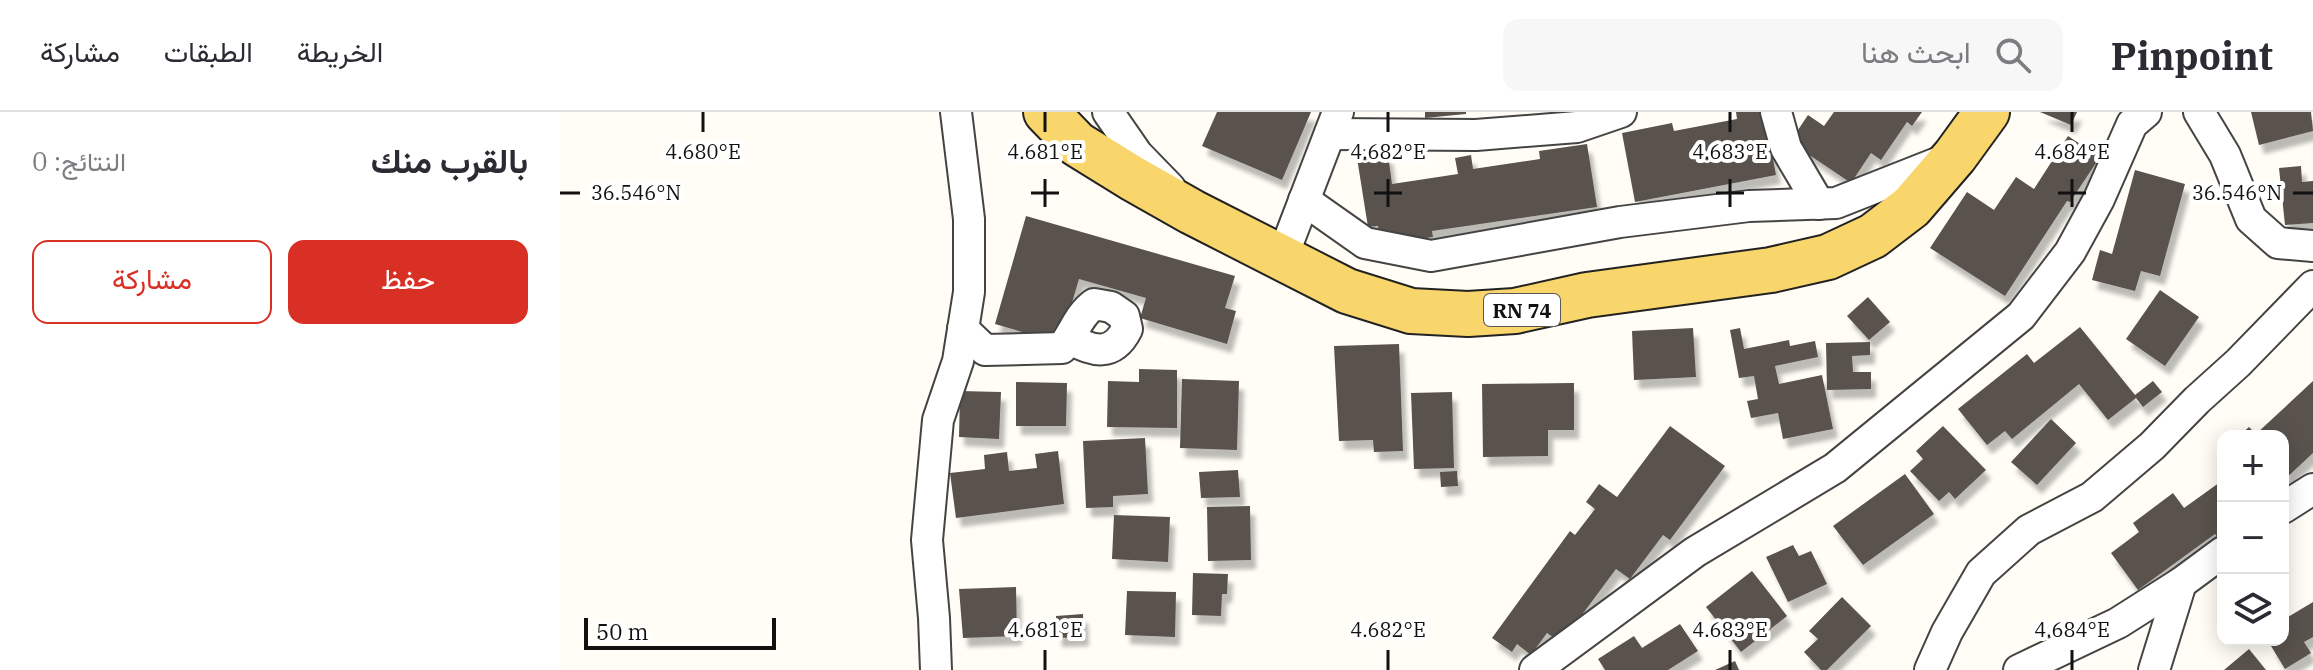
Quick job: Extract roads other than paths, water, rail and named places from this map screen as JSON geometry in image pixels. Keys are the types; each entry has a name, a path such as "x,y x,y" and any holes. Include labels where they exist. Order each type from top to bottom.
{"main road":[{"name":"RN 74","path":"1046,112 1077,144 1192,212 1347,291 1411,311 1468,314 1515,311 1587,295 1771,270 1828,257 1873,236 1911,207 1955,156 1987,112"}],"street":[{"path":"936,670 927,540 938,420 958,361 969,292 969,219 956,112"},
{"path":"1108,112 1137,154 1192,212"},
{"path":"1282,258 1334,123 1376,136 1476,135 1577,127 1621,112"},
{"path":"1776,112 1786,148 1819,204"},
{"path":"1535,670 1695,552 1835,468 2021,316 2070,252 2099,199 2132,124 2146,112"},
{"path":"2199,112 2225,155 2251,219 2278,243 2313,246"},
{"path":"1304,200 1365,243 1431,256 1620,222 1749,206 1836,203 1955,156"},
{"path":"1930,670 1947,632 1981,573 2029,530 2092,497 2140,456 2313,286"},
{"path":"963,329 985,350 1062,348 1070,339"},
{"path":"2289,504 2313,489"},
{"path":"2019,670 2118,623 2217,556"},
{"path":"2154,670 2181,583"}]}
